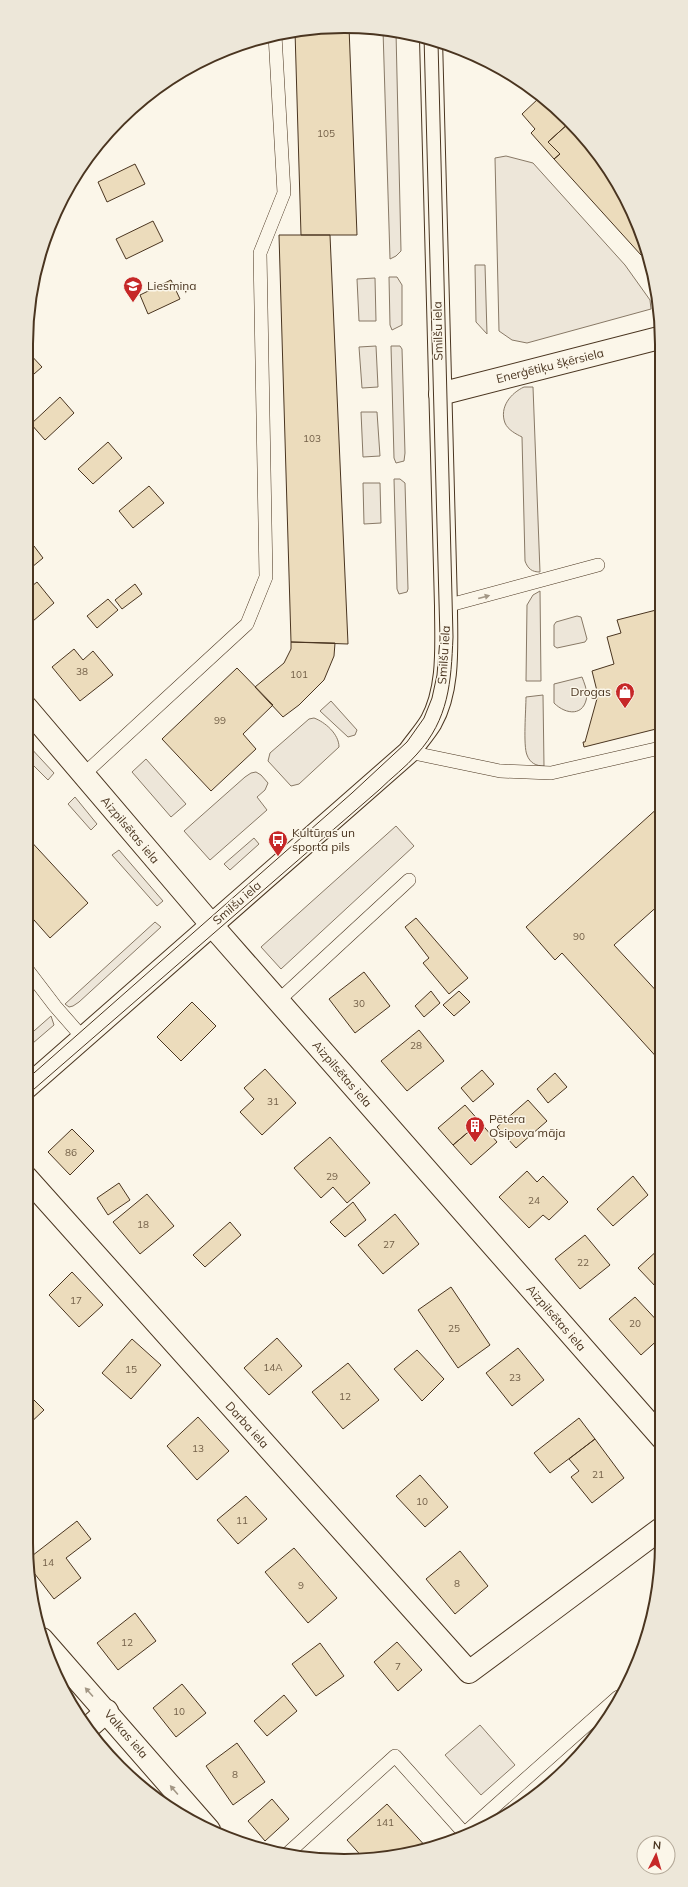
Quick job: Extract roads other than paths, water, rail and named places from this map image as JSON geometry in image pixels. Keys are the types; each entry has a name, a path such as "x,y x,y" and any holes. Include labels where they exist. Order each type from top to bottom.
{"street":[{"name":"Smilšu iela","path":"33,1082 409,752 431,722 440,700 444,675 446,606 431,46"},
{"name":"Enerģētiķu šķērsiela","path":"440,394 655,339"},
{"name":"Aizpilsētas iela","path":"33,715 211,925 655,1430"},
{"name":"Darba iela","path":"33,1185 469,1672 655,1533"},
{"name":"Valkas iela","path":"53,1651 107,1711 199,1818"},
{"path":"92,1725 107,1711"}],"lane":[{"path":"83,775 248,624 266,577 260,253 284,193 275,41"},
{"path":"446,606 598,565"},
{"path":"409,752 500,771 551,773 655,749"},
{"path":"278,1001 410,880"},
{"path":"33,977 55,1006 83,1038"},
{"path":"473,1826 609,1705"},
{"path":"292,1849 395,1756 462,1830"}],"tram line":[{"path":"33,1074 352,793 407,742 424,718 432,698 437,675 440,639 424,44"},
{"path":"33,1090 403,768 428,741 442,713 449,685 453,637 438,48"}],"place":[{"name":"Liesmiņa","path":"133,303"},
{"name":"Drogas","path":"625,709"},
{"name":"Kultūras un sporta pils","path":"278,857"},
{"name":"Pētera Osipova māja","path":"475,1143"}]}
